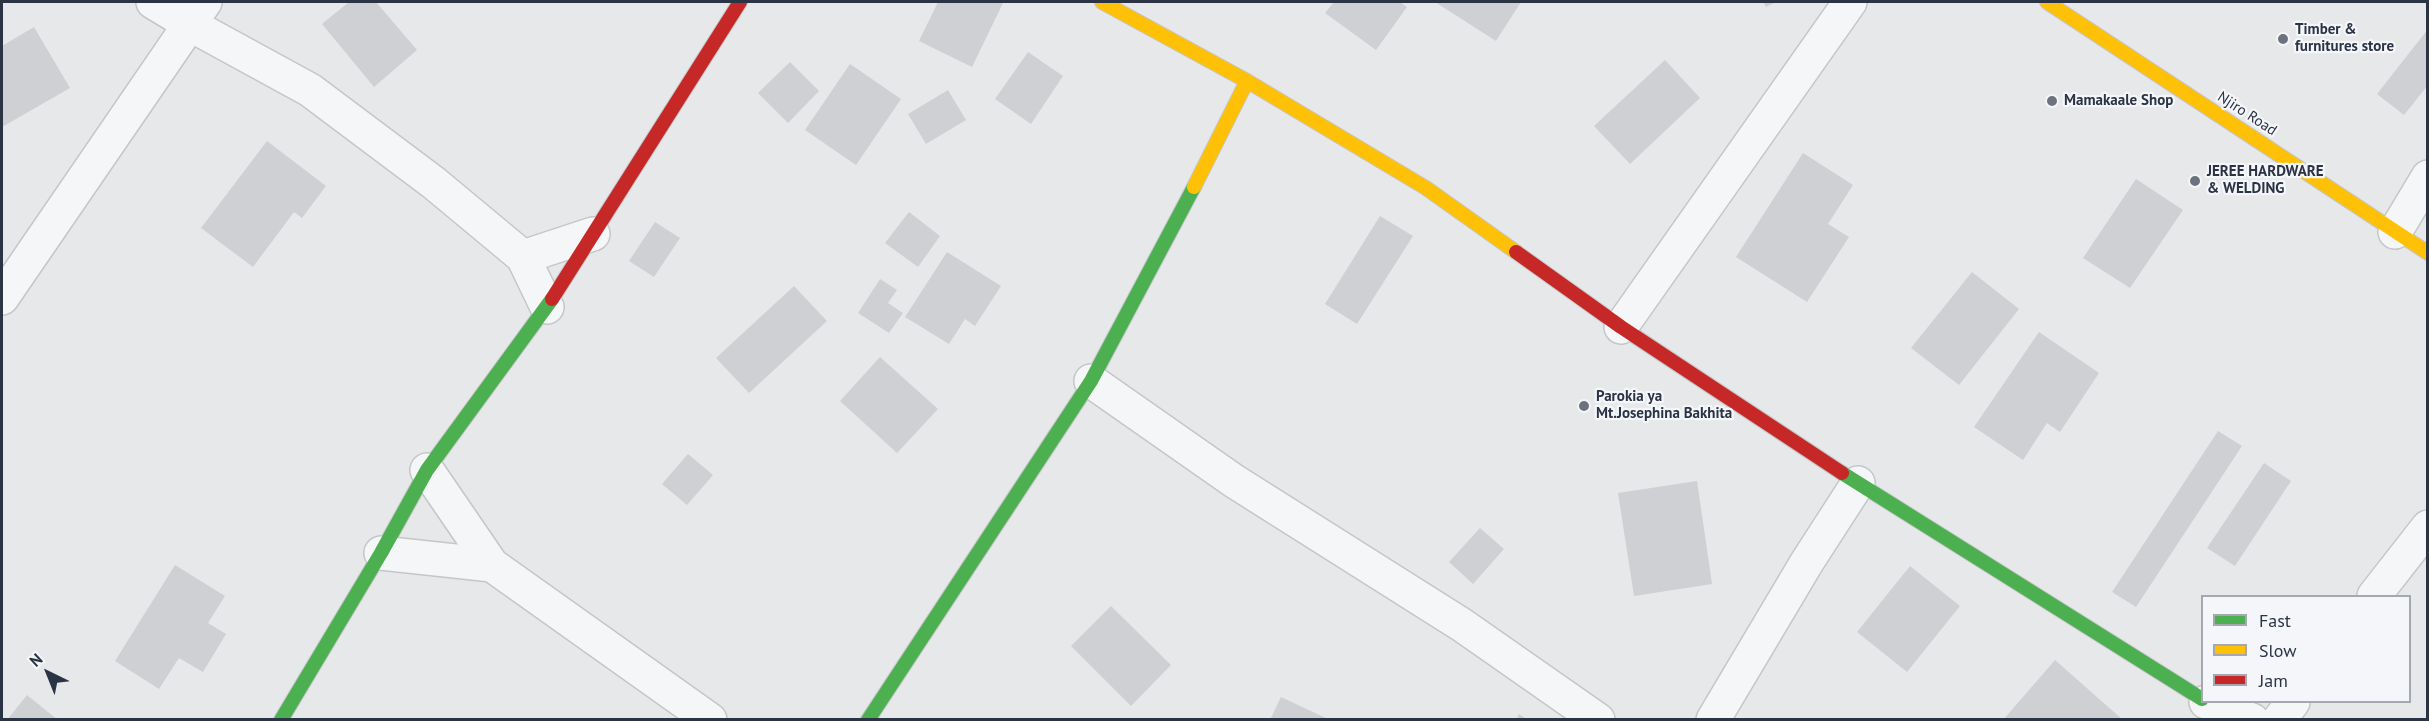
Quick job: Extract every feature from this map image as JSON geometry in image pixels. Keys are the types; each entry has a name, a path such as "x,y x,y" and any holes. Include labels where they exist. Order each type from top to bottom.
{"street":[{"path":"153,2 198,13 310,90 434,183 523,257 547,307"},
{"path":"280,720 381,553 427,470 547,307 740,2"},
{"path":"1102,2 1247,81 1426,188 1621,327 1858,483 2201,698"},
{"path":"1621,327 1850,2"},
{"name":"Njiro Road","path":"2047,2 2427,253"},
{"path":"2,298 198,13"},
{"path":"868,720 1091,381 1171,234 1247,81"},
{"path":"2395,232 2427,177"},
{"path":"523,257 593,234"},
{"path":"1091,381 1234,481 1462,625 1598,720"},
{"path":"427,470 492,565 710,720"},
{"path":"1713,720 1807,562 1858,483"},
{"path":"2376,595 2427,527"},
{"path":"381,553 492,565"},
{"path":"2211,703 2252,720"},
{"path":"2279,720 2292,703"}],"building":[{"path":"349,2 376,2 417,50 374,87 322,24"},
{"path":"938,2 1003,3 972,67 919,41"},
{"path":"1334,2 1400,2 1407,7 1376,50 1325,13"},
{"path":"1435,2 1521,2 1496,41"},
{"path":"1763,2 1776,2 1766,7"},
{"path":"34,27 70,88 2,127 2,46"},
{"path":"2428,29 2428,85 2404,115 2377,94"},
{"path":"1028,52 1063,76 1031,124 995,99"},
{"path":"1665,60 1700,98 1630,164 1594,126"},
{"path":"790,62 819,91 788,123 758,93"},
{"path":"850,64 901,99 856,165 805,130"},
{"path":"948,90 966,120 926,144 908,114"},
{"path":"267,141 326,186 302,218 294,212 253,267 201,228"},
{"path":"1803,153 1853,185 1828,224 1849,237 1807,302 1736,257"},
{"path":"2136,179 2183,210 2130,288 2083,258"},
{"path":"909,212 940,236 918,267 885,243"},
{"path":"1380,216 1413,236 1357,324 1325,304"},
{"path":"655,222 680,238 654,277 629,261"},
{"path":"947,252 1001,286 975,326 965,319 949,344 905,317"},
{"path":"1972,272 2019,309 1959,385 1911,348"},
{"path":"880,279 897,290 888,303 903,313 889,333 858,313"},
{"path":"794,286 827,321 749,393 716,358"},
{"path":"2039,332 2099,373 2060,432 2047,423 2023,460 1974,427"},
{"path":"880,357 938,409 897,453 840,401"},
{"path":"2218,431 2242,446 2136,607 2112,592"},
{"path":"688,454 713,475 687,505 662,484"},
{"path":"2264,463 2291,481 2235,566 2207,548"},
{"path":"1697,481 1712,584 1634,596 1618,493"},
{"path":"1480,528 1504,549 1473,584 1449,562"},
{"path":"175,565 225,596 208,623 226,634 203,672 179,658 159,689 115,661"},
{"path":"1910,566 1960,606 1907,672 1857,632"},
{"path":"1111,606 1171,665 1131,706 1071,646"},
{"path":"2055,660 2123,720 2003,720"},
{"path":"27,695 58,720 7,720"},
{"path":"1281,697 1330,720 1270,720"},
{"path":"1519,714 1528,720 1516,720"}],"traffic: fast":[{"path":"868,720 1091,381 1194,187"},
{"path":"281,720 381,553 427,470 552,299"},
{"path":"1842,473 2201,698"}],"traffic: slow":[{"path":"1102,2 1247,81 1426,188 1516,252"},
{"path":"2047,2 2428,253"},
{"path":"1194,187 1247,81"}],"traffic: jam":[{"path":"552,299 740,2"},
{"path":"1516,252 1621,327 1842,473"}],"place":[{"name":"Timber & furnitures store","path":"2283,39"},
{"name":"Mamakaale Shop","path":"2052,101"},
{"name":"JEREE HARDWARE & WELDING","path":"2195,181"},
{"name":"Parokia ya Mt.Josephina Bakhita","path":"1584,406"}]}
